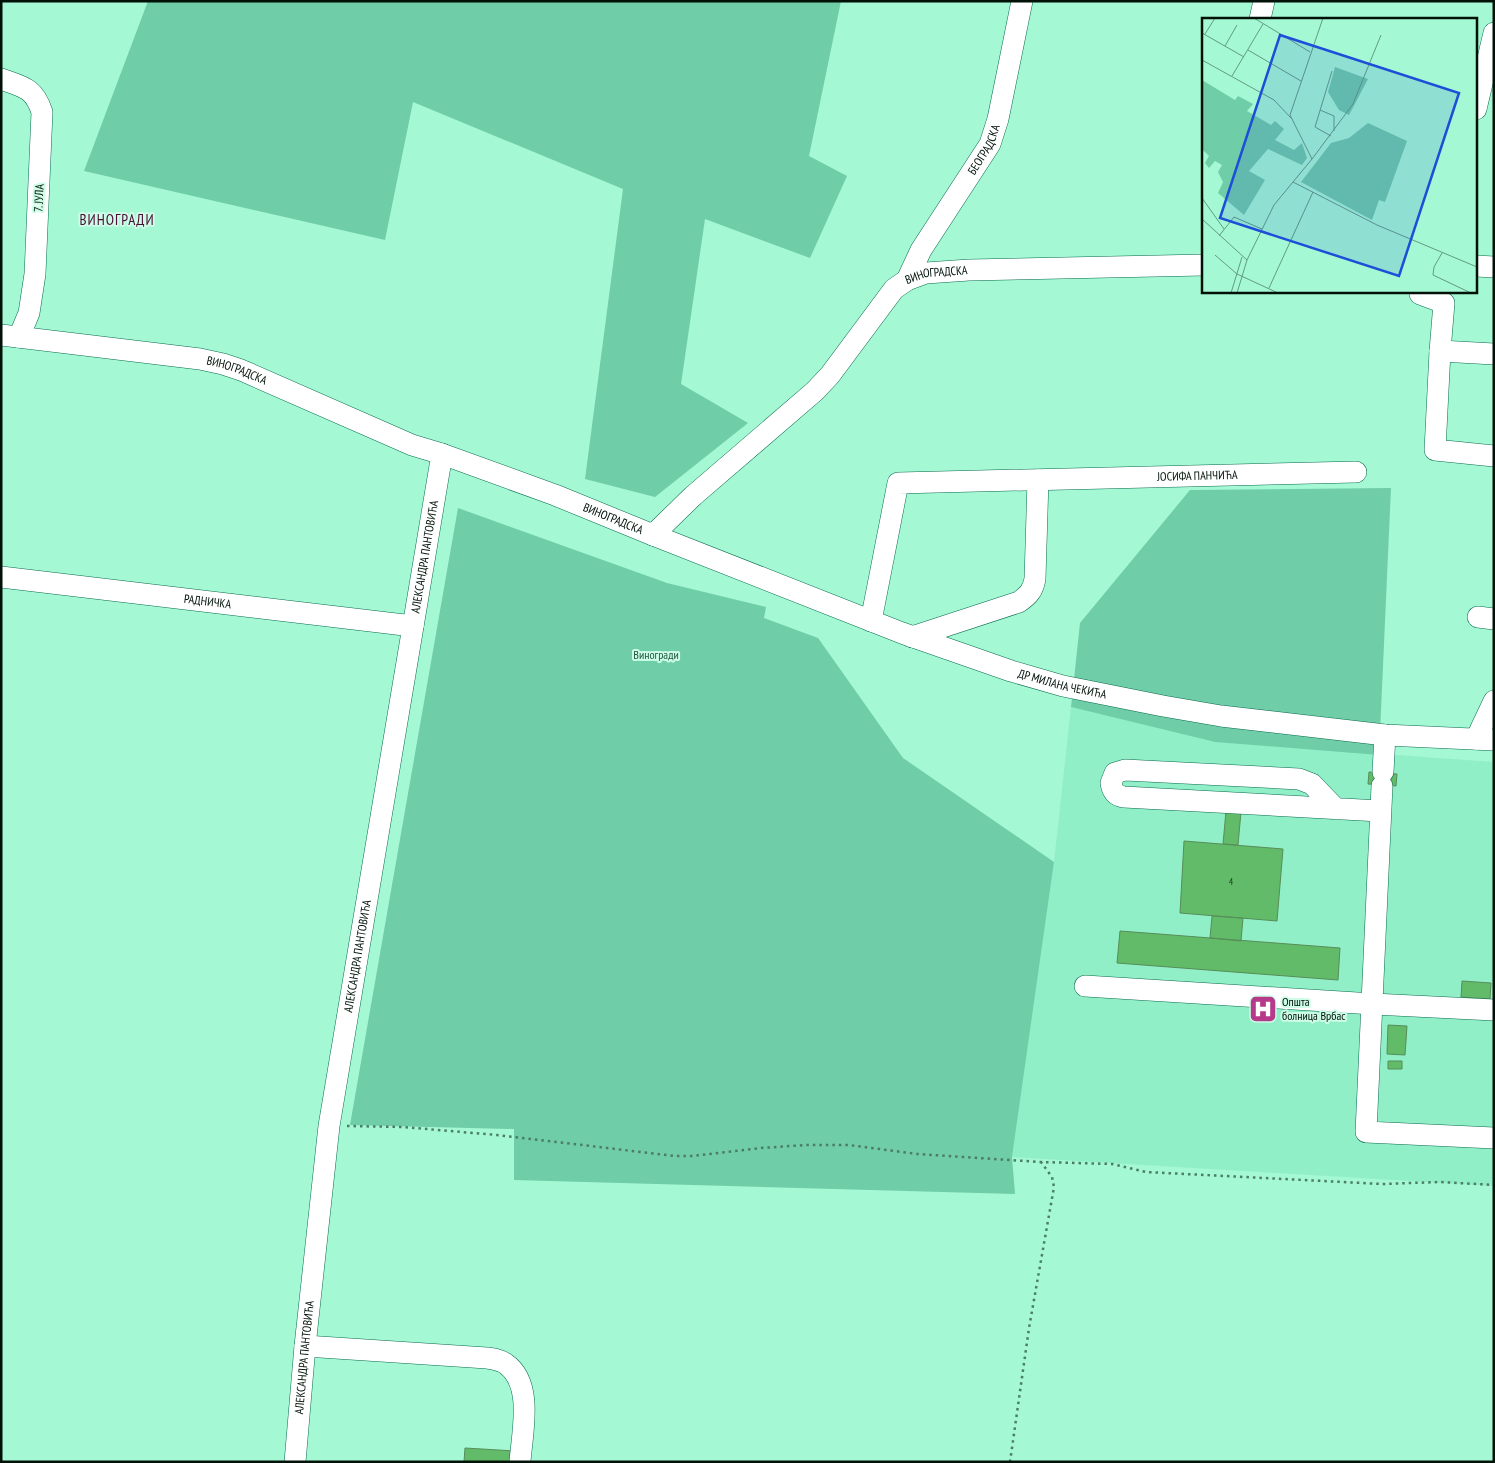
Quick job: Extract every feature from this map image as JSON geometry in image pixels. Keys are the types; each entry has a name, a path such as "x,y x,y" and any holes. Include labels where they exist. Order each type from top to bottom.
{"street":[{"name":"БЕОГРАДСКА","path":"907,280 921,250 990,144 998,119 1022,1"},
{"path":"1260,18 1264,1"},
{"path":"1478,100 1494,33"},
{"name":"7. ЈУЛА","path":"1,79 24,86 32,92 42,112 35,274 28,312 10,336"},
{"name":"ВИНОГРАДСКА","path":"10,336 200,359 222,364 240,370 412,445 555,495 653,535 693,496 815,391 830,375 889,294 907,280 934,272 969,270 1202,264"},
{"path":"1478,266 1494,267"},
{"path":"1420,292 1420,294 1444,303 1435,450 1494,456"},
{"path":"1440,351 1494,354"},
{"name":"АЛЕКСАНДРА ПАНТОВИЋА","path":"296,1462 305,1346 329,1126 442,454"},
{"name":"ЈОСИФА ПАНЧИЋА","path":"871,621 898,483 1356,472"},
{"path":"912,637 1019,602 1028,596 1034,588 1035,579 1038,480"},
{"name":"ДР МИЛАНА ЧЕКИЋА","path":"653,535 912,637 1011,671 1081,689 1221,716 1385,735 1485,740"},
{"name":"РАДНИЧКА","path":"1,577 413,626"},
{"path":"1485,740 1494,701"},
{"path":"1385,735 1366,1132 1494,1138"},
{"path":"1336,809 1312,784 1299,779 1125,770 1115,773 1111,781 1114,792 1124,797 1336,809 1380,811"},
{"path":"1085,986 1494,1010"},
{"path":"305,1346 487,1358 504,1363 516,1374 524,1396 520,1462"}],"path":[{"path":"329,1126 413,1128 549,1140 675,1156 806,1145 849,1145 917,1154 1041,1162 1112,1164 1146,1172 1372,1183 1440,1182 1494,1185"},
{"path":"1010,1462 1029,1328 1054,1187 1052,1177 1041,1162"}],"shaded area":[{"name":"Општа болница Врбас","path":"1071,707 1215,742 1494,762 1494,1186 1012,1157 1054,862"}],"green space":[{"path":"148,1 841,1 809,156 847,176 810,258 705,219 681,384 748,423 655,497 585,479 623,189 413,102 385,240 84,171"},
{"path":"1391,488 1379,755 1215,742 1071,707 1080,623 1190,490"},
{"name":"Виногради","path":"458,508 667,583 766,607 764,618 818,638 903,758 1054,862 1012,1157 1015,1194 514,1180 514,1129 350,1125"}],"building":[{"path":"1369,772 1397,774 1396,786 1368,784"},
{"path":"1226,811 1241,812 1238,845 1223,844"},
{"path":"1184,841 1283,849 1277,921 1180,913"},
{"path":"1212,916 1243,918 1241,941 1210,938"},
{"path":"1120,931 1340,948 1338,980 1117,963"},
{"path":"1462,981 1491,983 1490,999 1461,997"},
{"path":"1388,1025 1407,1026 1405,1055 1387,1054"},
{"path":"1388,1061 1402,1061 1402,1069 1388,1069"},
{"path":"465,1448 515,1451 514,1462 464,1462"}],"place":[{"name":"Општа болница Врбас","path":"1263,1009"}],"district":[{"name":"ВИНОГРАДИ","path":"117,220"}]}
